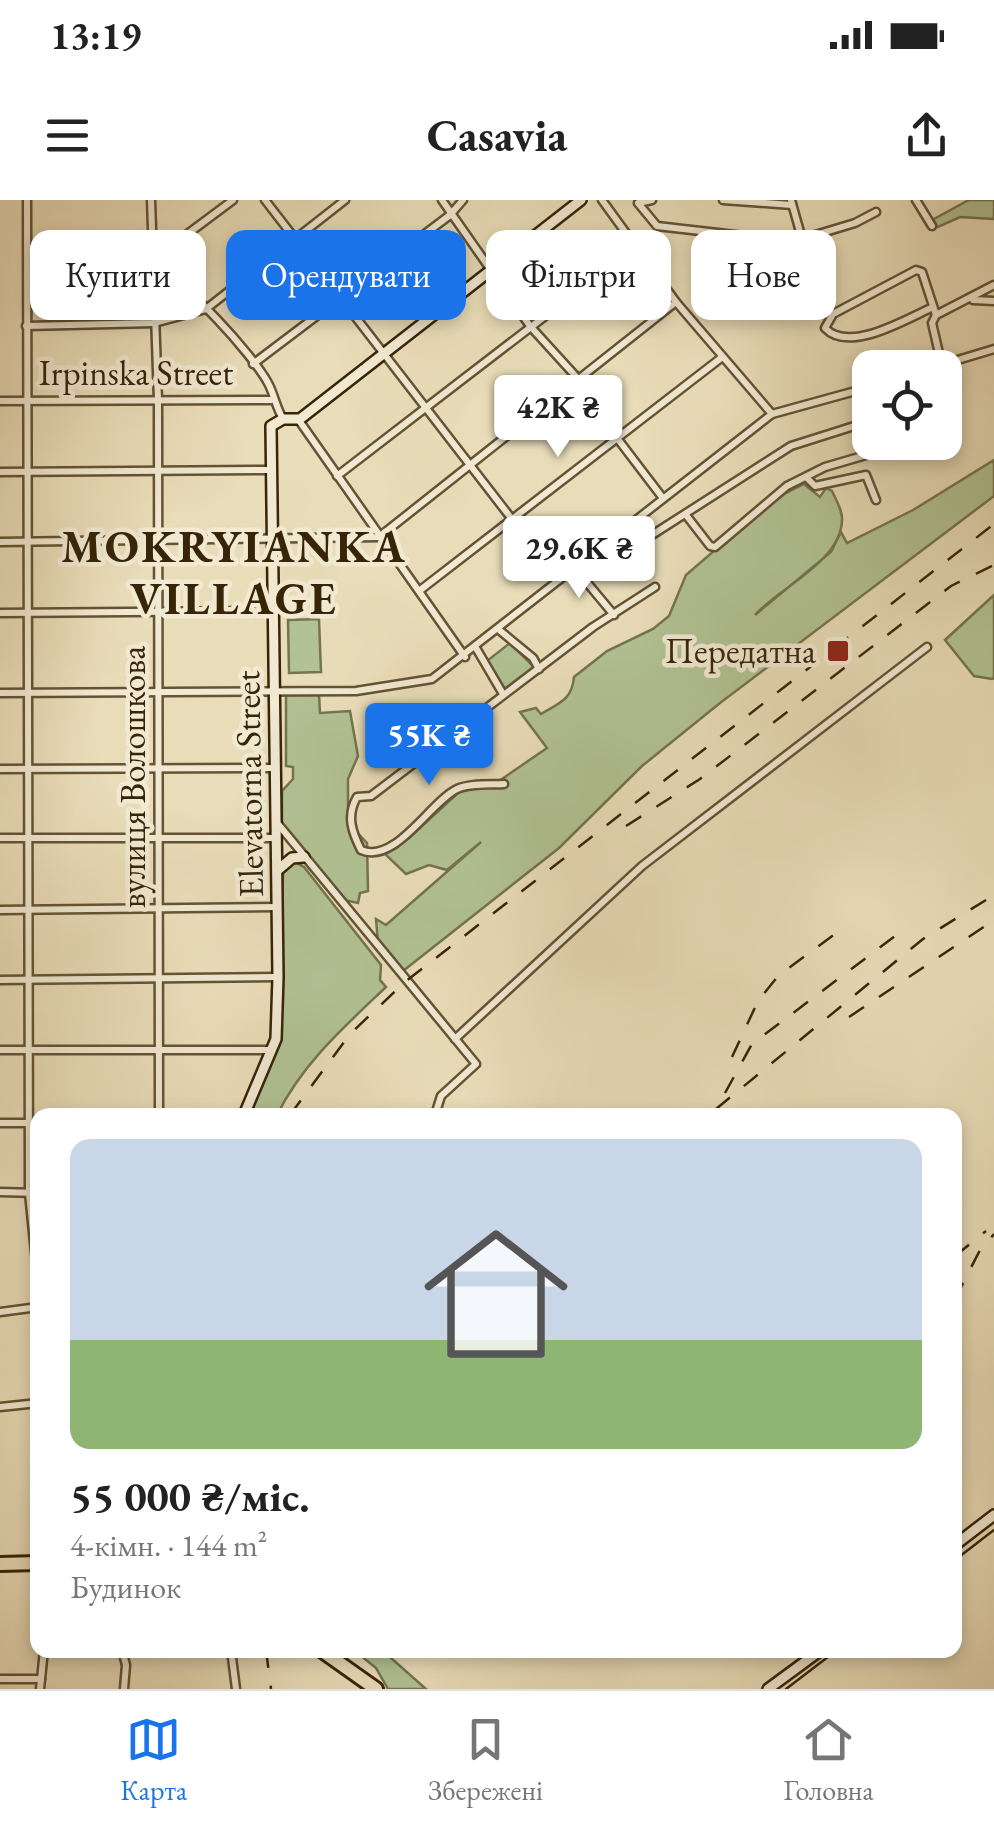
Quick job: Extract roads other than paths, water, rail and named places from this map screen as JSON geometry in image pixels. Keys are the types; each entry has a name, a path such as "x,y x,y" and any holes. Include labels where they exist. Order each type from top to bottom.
{"highway":[{"path":"0,1564 30,1563"},
{"path":"331,1658 376,1689"}],"street":[{"path":"28,200 26,612 34,1108"},
{"name":"вулиця Волошкова","path":"151,200 152,230"},
{"path":"193,230 233,200"},
{"path":"265,200 287,230"},
{"path":"307,230 345,200"},
{"path":"442,200 476,244 486,264"},
{"path":"429,230 463,200"},
{"path":"543,230 581,200"},
{"path":"602,200 623,230"},
{"path":"636,202 652,200"},
{"path":"723,200 791,202 799,230"},
{"path":"916,200 932,226"},
{"path":"636,202 657,226 691,231"},
{"path":"832,230 876,212"},
{"path":"938,350 932,323 934,311 922,272 916,270 833,314 824,328 837,337 858,337 934,311 971,300 994,286"},
{"path":"226,293 206,309 270,386 271,400 283,419 298,419 486,275"},
{"path":"671,295 720,358 772,414"},
{"path":"971,300 994,300"},
{"path":"0,542 380,537 676,302"},
{"name":"вулиця Волошкова","path":"154,320 160,692 159,1108"},
{"path":"26,326 165,320"},
{"path":"253,364 311,320"},
{"path":"356,320 559,580"},
{"path":"526,320 608,414 617,438 662,496"},
{"path":"338,476 538,320"},
{"path":"962,357 994,349"},
{"path":"418,592 720,358"},
{"path":"0,693 356,691 432,678 465,657 662,496 772,414 852,392"},
{"name":"Irpinska Street","path":"0,401 271,400"},
{"name":"Elevatorna Street","path":"247,1108 272,1050 278,977 280,906 270,470 271,426 283,419"},
{"path":"298,419 465,657"},
{"path":"627,525 641,542 790,446 852,427"},
{"path":"686,515 714,547 774,494 825,467 852,459"},
{"path":"0,472 270,470"},
{"path":"806,478 815,486 866,474 876,500"},
{"path":"580,563 589,585 614,615"},
{"path":"504,784 455,790 403,838 377,852 361,850 350,826 357,797 371,796 504,694 655,588"},
{"path":"0,614 273,611"},
{"path":"498,629 533,658 539,669"},
{"path":"454,1039 642,866 928,646"},
{"path":"476,648 504,694"},
{"path":"0,769 276,768"},
{"path":"278,824 476,1064 441,1096 437,1108"},
{"path":"0,838 278,838"},
{"path":"279,868 292,858 304,857"},
{"path":"0,910 280,906"},
{"path":"0,980 278,977"},
{"path":"0,1050 272,1050"},
{"path":"0,1123 30,1123"},
{"path":"0,1192 30,1193"},
{"path":"0,1312 30,1308"},
{"path":"0,1407 30,1404"},
{"path":"962,1539 994,1514"},
{"path":"40,1689 43,1658"},
{"path":"124,1658 124,1689"},
{"path":"231,1658 236,1689"},
{"path":"768,1689 810,1658"},
{"path":"0,1680 41,1678"}],"tram line":[{"path":"962,1555 994,1530"},
{"path":"786,1689 827,1658"}],"railway":[{"path":"295,1108 350,1034 405,982 994,524"},
{"path":"626,826 700,779 951,586 994,565"},
{"path":"717,1108 923,939 994,895"},
{"path":"849,1017 994,920"},
{"path":"732,1057 758,1001 778,976 847,925"},
{"path":"725,1093 752,1044 895,936"},
{"path":"962,1250 986,1231"},
{"path":"962,1285 979,1252 994,1234"},
{"path":"267,1658 271,1689"}],"place":[{"name":"Передатна","path":"838,651"}],"district":[{"name":"MOKRYIANKA VILLAGE","path":"234,572"}]}
